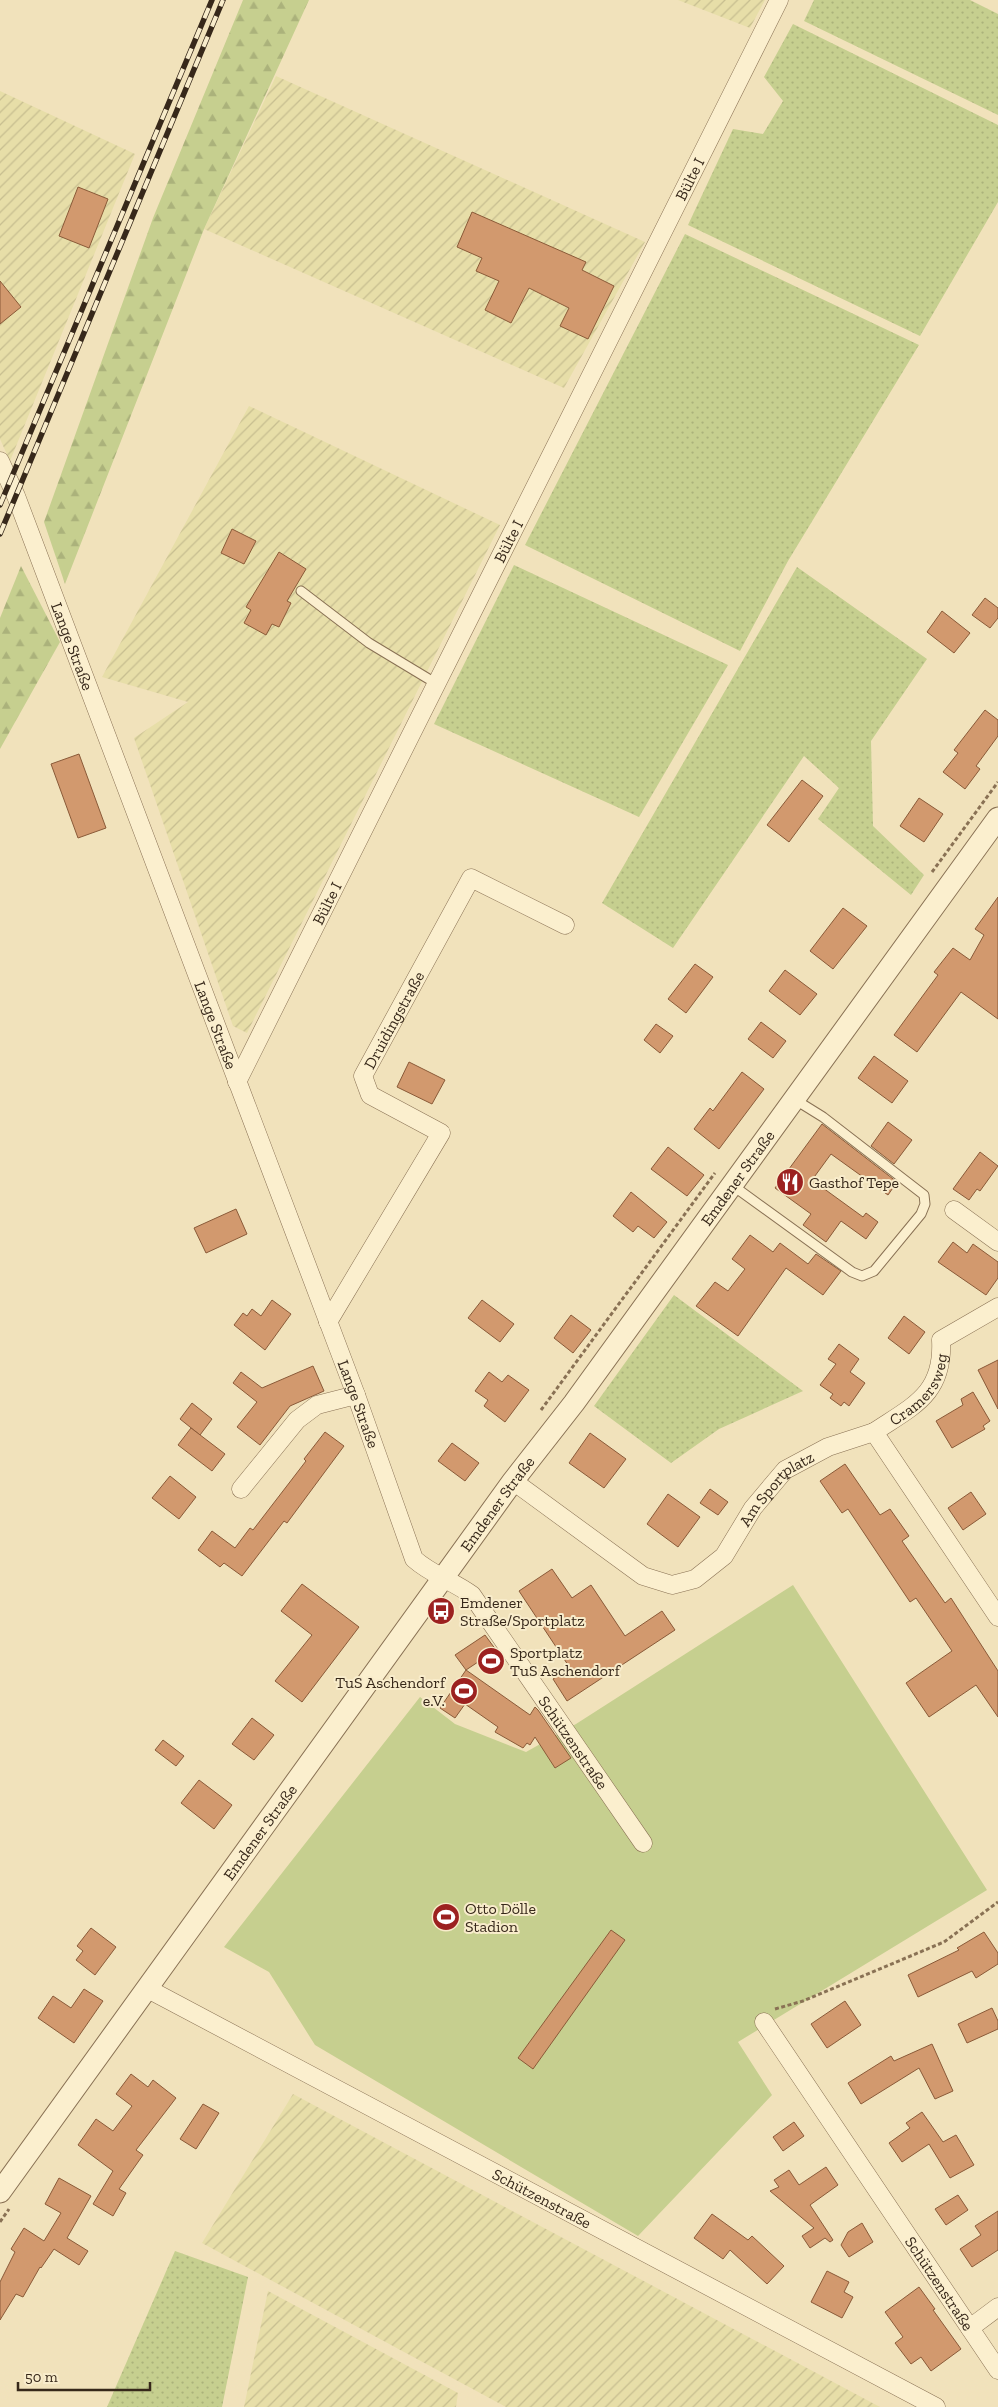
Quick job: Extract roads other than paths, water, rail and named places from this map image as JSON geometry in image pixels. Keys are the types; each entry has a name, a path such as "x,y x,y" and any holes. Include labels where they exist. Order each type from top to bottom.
{"street":[{"name":"Bülte I","path":"237,1082 779,0"},
{"name":"Lange Straße","path":"0,461 16,496 356,1395 414,1558 427,1571 443,1580"},
{"name":"Emdener Straße","path":"0,2192 443,1580 513,1480 574,1403 724,1177 794,1099 998,818"},
{"name":"Druidingstraße","path":"328,1322 441,1133 370,1096 363,1076 471,878 565,925"},
{"path":"954,1210 998,1242"},
{"name":"Cramersweg","path":"874,1432 916,1404 933,1385 942,1361 941,1340 998,1307"},
{"path":"241,1488 297,1420 317,1405 356,1395"},
{"name":"Am Sportplatz","path":"513,1480 643,1576 672,1585 695,1579 724,1556 753,1508 785,1470 828,1447 874,1432"},
{"path":"874,1432 998,1618"},
{"name":"Schützenstraße","path":"443,1580 461,1587 472,1595 643,1843"},
{"name":"Schützenstraße","path":"148,1989 936,2407"},
{"name":"Schützenstraße","path":"764,2022 998,2370"},
{"path":"970,2328 998,2307"}],"lane":[{"path":"301,591 369,643 437,684"},
{"path":"724,1177 852,1272 862,1276 874,1271 920,1214 925,1204 924,1195 823,1117 794,1099"}],"railway":[{"path":"0,505 212,0"},
{"path":"0,534 223,0"}],"place":[{"name":"Gasthof Tepe","path":"790,1182"},
{"name":"Emdener Straße/Sportplatz","path":"441,1611"},
{"name":"Sportplatz TuS Aschendorf","path":"491,1661"},
{"name":"TuS Aschendorf e.V.","path":"464,1691"},
{"name":"Otto Dölle Stadion","path":"446,1917"}]}
